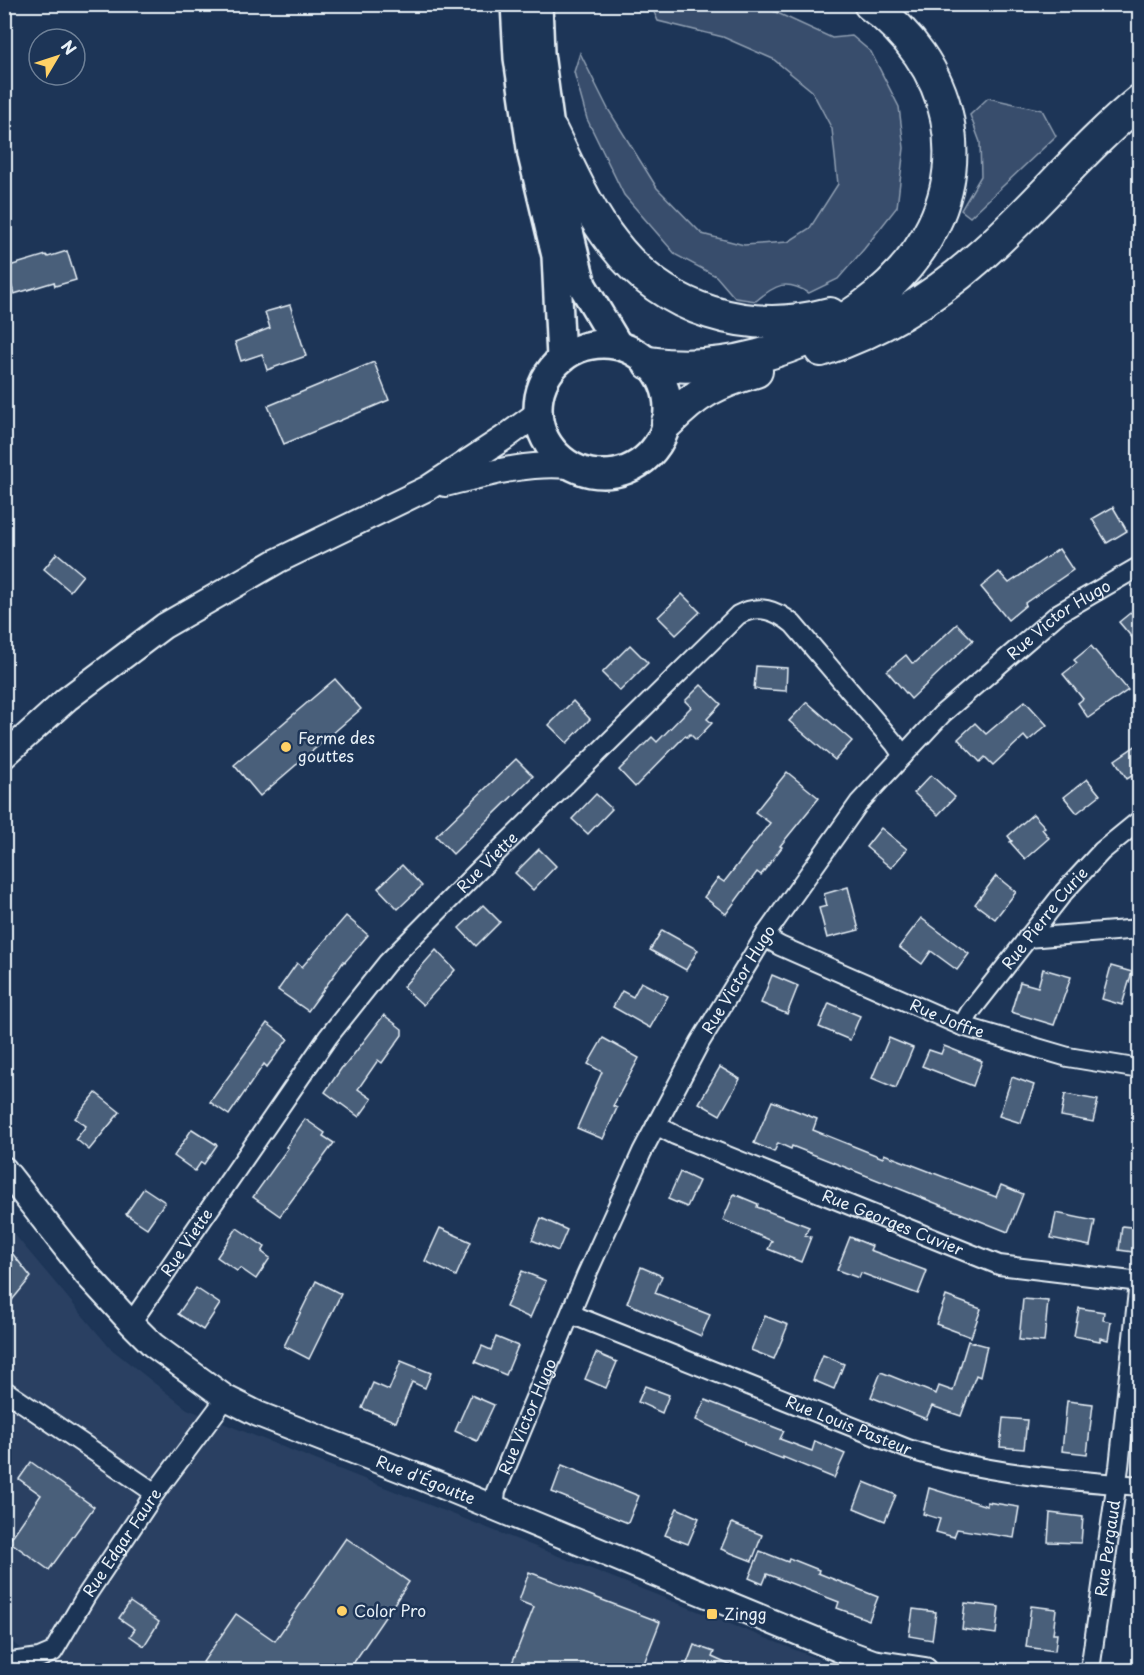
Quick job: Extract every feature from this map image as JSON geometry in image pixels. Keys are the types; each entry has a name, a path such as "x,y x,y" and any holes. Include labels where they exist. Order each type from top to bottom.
{"highway":[{"path":"650,363 695,366 716,364 762,353 817,333 871,301 898,278 931,233 944,198 950,170 951,150 945,111 933,76 921,57 897,26 870,4"},
{"path":"668,422 694,397 718,384 828,348 885,324 929,297 979,258 1094,143 1140,101"},
{"path":"551,131 594,214 614,244 638,271 678,299 724,317 768,323 804,320 871,301"}],"main road":[{"path":"515,4 518,58 532,155 556,256 561,358"},
{"path":"538,4 540,53 556,173 582,285 618,345"},
{"path":"428,488 526,465 569,466 589,474 610,475 630,469 647,458 660,442 668,422 668,402 663,383 650,363 637,353 618,345 598,343 578,348 561,358 547,374 539,393 537,414 542,434 553,452 569,466"},
{"path":"4,756 67,699 164,626 277,561 428,488 537,414"},
{"name":"Rue d'Égoutte","path":"4,1169 87,1275 131,1323 153,1345 226,1398 258,1414 494,1508 871,1666 925,1671"}],"street":[{"name":"Rue Victor Hugo","path":"494,1508 496,1491 591,1265 656,1125 700,1042 766,934 859,803 942,714 1059,613 1140,566"},
{"name":"Rue Viette","path":"131,1323 328,1037 387,963 738,615 748,610 765,609 780,613 793,624 903,756"},
{"name":"Rue Pierre Curie","path":"962,1026 970,1012 1064,892 1102,851 1140,820"},
{"path":"1027,938 1140,929"},
{"name":"Rue Joffre","path":"766,934 780,946 962,1026 1068,1057 1140,1069"},
{"name":"Rue Georges Cuvier","path":"656,1125 999,1265 1139,1282"},
{"name":"Rue Pergaud","path":"1090,1671 1117,1485 1139,1282"},
{"name":"Rue Louis Pasteur","path":"572,1311 578,1317 908,1449 942,1460 982,1468 1140,1486"},
{"path":"4,1390 155,1493"},
{"name":"Rue Edgar Faure","path":"4,1663 39,1658 52,1652 86,1596 155,1493 226,1398"}],"shaded area":[{"path":"651,5 771,10 832,38 852,36 871,52 899,107 904,148 897,207 838,279 809,293 794,286 781,285 756,301 735,298 716,276 676,255 624,195 587,119 574,72 580,53 608,109 657,188 702,234 744,245 788,242 810,228 838,184 832,129 812,91 773,59 723,37 658,21"},
{"path":"988,98 1042,110 1056,136 970,217 961,210 981,176 980,142 970,115"},
{"path":"4,1222 110,1348 187,1409 846,1670 12,1670 25,1652 4,1636"}],"building":[{"path":"67,251 76,280 55,286 54,282 14,294 6,267"},
{"path":"290,305 306,356 267,370 262,354 241,361 235,342 270,328 265,312"},
{"path":"374,362 389,400 284,444 268,406"},
{"path":"1113,507 1127,531 1107,543 1092,519"},
{"path":"1059,549 1073,570 1025,603 1026,605 1008,620 981,587 999,572 1009,583"},
{"path":"57,553 83,575 70,591 44,569"},
{"path":"682,594 700,612 676,635 658,617"},
{"path":"1140,605 1140,647 1119,622"},
{"path":"957,624 973,640 911,699 887,671 906,655 912,663 916,662"},
{"path":"630,645 648,663 620,691 602,673"},
{"path":"1091,646 1128,690 1088,718 1078,703 1083,699 1063,674 1077,663 1074,660"},
{"path":"756,666 787,668 786,691 754,689"},
{"name":"Ferme des gouttes","path":"335,679 361,709 260,796 234,765"},
{"path":"701,685 721,704 707,719 712,723 696,740 690,734 685,736 635,787 619,770 652,737 657,742 691,707 685,701"},
{"path":"573,701 590,719 567,743 549,725"},
{"path":"1025,701 1047,725 1028,741 1024,736 993,765 985,757 980,762 958,739 975,723 986,734"},
{"path":"807,702 852,741 835,760 789,721"},
{"path":"1140,743 1140,771 1127,779 1115,760"},
{"path":"516,759 533,776 453,854 436,836"},
{"path":"787,772 819,798 780,846 782,847 761,875 757,872 726,914 704,897 718,878 724,882 770,823 755,812"},
{"path":"931,775 955,797 938,815 914,793"},
{"path":"1087,779 1100,795 1077,813 1064,797"},
{"path":"596,794 612,809 588,834 572,819"},
{"path":"1033,814 1045,827 1042,829 1049,838 1025,859 1010,842 1012,841 1008,836"},
{"path":"881,828 907,849 891,868 866,847"},
{"path":"539,849 556,866 533,890 515,873"},
{"path":"402,865 422,886 398,909 378,888"},
{"path":"996,876 1016,892 995,919 975,904"},
{"path":"848,887 859,930 827,938 819,908 827,906 824,894"},
{"path":"483,905 500,922 476,946 459,928"},
{"path":"346,916 368,935 344,961 308,1011 278,990 297,963 302,967"},
{"path":"921,918 969,954 957,970 931,951 922,964 899,947"},
{"path":"662,930 698,950 686,970 650,950"},
{"path":"436,950 455,970 423,1005 403,987"},
{"path":"1111,966 1132,972 1122,1005 1102,999"},
{"path":"1043,969 1071,977 1054,1025 1011,1012 1020,982 1038,987"},
{"path":"772,975 798,986 787,1014 761,1003"},
{"path":"641,982 668,996 650,1028 613,1007 622,991 633,997"},
{"path":"829,1003 860,1016 850,1040 819,1027"},
{"path":"384,1015 402,1029 402,1035 382,1063 378,1060 358,1089 372,1099 359,1117 325,1092"},
{"path":"267,1023 288,1039 267,1067 264,1064 229,1115 210,1102"},
{"path":"603,1038 639,1058 613,1106 617,1108 603,1139 577,1128 602,1072 588,1064"},
{"path":"889,1038 913,1048 896,1088 872,1078"},
{"path":"944,1046 982,1061 973,1086 922,1066 929,1050 941,1054"},
{"path":"720,1067 740,1079 720,1115 699,1103"},
{"path":"1012,1077 1034,1085 1021,1123 999,1116"},
{"path":"96,1093 120,1112 89,1150 76,1139 86,1126 75,1118"},
{"path":"1065,1094 1098,1100 1093,1122 1061,1116"},
{"path":"772,1101 817,1119 813,1130 883,1158 884,1154 996,1197 1001,1185 1023,1194 1008,1232 792,1146 791,1149 778,1143 774,1152 754,1143"},
{"path":"305,1119 325,1133 323,1136 334,1143 280,1216 253,1197 288,1148 286,1147"},
{"path":"192,1129 217,1145 204,1164 201,1162 195,1171 174,1156"},
{"path":"680,1172 699,1181 687,1207 668,1199"},
{"path":"144,1188 165,1202 147,1228 126,1214"},
{"path":"734,1194 758,1204 757,1207 809,1227 805,1235 811,1237 801,1262 768,1249 772,1241 723,1220"},
{"path":"1056,1213 1095,1221 1090,1246 1051,1238"},
{"path":"541,1218 567,1230 558,1251 532,1240"},
{"path":"1122,1226 1140,1228 1140,1253 1119,1250"},
{"path":"237,1228 265,1247 262,1252 270,1258 256,1279 240,1268 237,1271 217,1257"},
{"path":"440,1228 471,1242 456,1276 425,1261"},
{"path":"850,1237 872,1246 870,1250 927,1271 918,1294 861,1273 859,1278 837,1270"},
{"path":"4,1243 31,1277 4,1310"},
{"path":"641,1267 662,1276 655,1293 710,1315 701,1336 627,1303"},
{"path":"522,1271 546,1281 530,1318 506,1307"},
{"path":"316,1281 341,1294 309,1359 284,1346"},
{"path":"196,1288 220,1304 203,1330 178,1314"},
{"path":"946,1296 981,1309 971,1337 936,1324"},
{"path":"1023,1299 1048,1301 1044,1342 1019,1340"},
{"path":"1079,1308 1104,1312 1103,1320 1111,1322 1108,1340 1100,1338 1100,1341 1074,1336"},
{"path":"765,1316 788,1325 774,1359 751,1350"},
{"path":"496,1337 518,1346 506,1375 475,1362 482,1346 491,1350"},
{"path":"968,1341 987,1346 980,1377 976,1375 961,1416 932,1406 926,1419 871,1397 881,1372 936,1394 939,1386 953,1391"},
{"path":"596,1353 617,1362 606,1388 585,1379"},
{"path":"823,1355 844,1364 834,1389 813,1380"},
{"path":"401,1361 431,1373 425,1388 412,1382 396,1422 362,1408 373,1383 389,1390"},
{"path":"645,1386 669,1395 662,1413 638,1402"},
{"path":"471,1395 494,1405 477,1441 455,1431"},
{"path":"705,1400 784,1431 780,1439 812,1451 815,1441 845,1454 834,1478 744,1444 696,1420"},
{"path":"1067,1401 1093,1404 1087,1454 1062,1451"},
{"path":"1003,1418 1027,1420 1024,1449 1000,1447"},
{"path":"31,1462 94,1507 49,1570 9,1541 41,1495 19,1479"},
{"path":"562,1465 639,1496 628,1523 552,1492"},
{"path":"864,1482 896,1495 885,1521 854,1508"},
{"path":"929,1488 987,1506 987,1502 1019,1507 1014,1538 957,1529 954,1537 936,1532 940,1519 923,1514"},
{"path":"677,1508 699,1518 688,1544 665,1535"},
{"path":"1050,1513 1083,1517 1081,1543 1048,1542"},
{"path":"732,1523 762,1535 752,1561 721,1549"},
{"name":"Color Pro","path":"346,1538 409,1582 348,1671 214,1671 203,1662 236,1614 275,1641"},
{"path":"760,1551 788,1562 789,1558 819,1570 818,1573 878,1597 869,1620 837,1608 839,1602 767,1574 763,1584 749,1578"},
{"path":"529,1572 660,1622 641,1671 509,1671 534,1607 519,1601"},
{"path":"130,1602 159,1622 144,1646 130,1636 135,1629 119,1618"},
{"path":"965,1603 999,1607 996,1634 962,1629"},
{"path":"1031,1606 1056,1609 1053,1634 1057,1634 1055,1651 1026,1647"},
{"path":"913,1609 936,1612 932,1640 909,1636"},
{"path":"694,1645 714,1652 712,1657 743,1671 684,1671"}],"place":[{"name":"Ferme des gouttes","path":"286,747"},
{"name":"Color Pro","path":"342,1611"},
{"name":"Zingg","path":"712,1614"}]}
